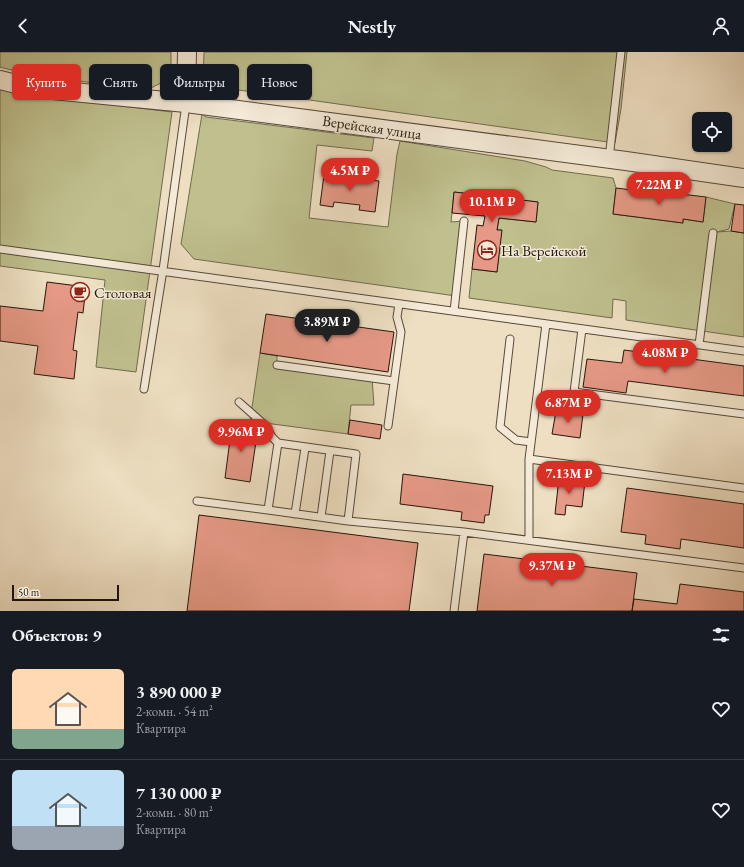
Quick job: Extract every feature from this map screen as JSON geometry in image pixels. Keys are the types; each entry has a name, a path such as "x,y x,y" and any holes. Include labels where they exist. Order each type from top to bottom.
{"street":[{"path":"186,103 187,52"},
{"name":"Верейская улица","path":"0,80 32,88 186,103 744,178"}],"lane":[{"path":"609,159 621,52"},
{"path":"144,389 186,103"},
{"path":"454,311 464,221"},
{"path":"699,345 713,233"},
{"path":"0,249 744,350"},
{"path":"388,426 401,332 398,317 399,304"},
{"path":"529,540 529,459 546,324"},
{"path":"582,329 574,392 744,414"},
{"path":"510,339 500,427 516,440 531,442"},
{"path":"277,365 394,381"},
{"path":"239,402 266,426 278,444 356,454 348,521"},
{"path":"268,510 278,444"},
{"path":"295,514 306,448"},
{"path":"321,517 330,451"},
{"path":"529,459 744,488"},
{"path":"197,501 348,521 464,532 744,568"},
{"path":"454,611 464,532"}],"green space":[{"path":"0,52 171,52 171,64 160,64 160,84 152,88 152,64 89,64 89,82 81,81 81,64 12,64 12,70 0,67"},
{"path":"204,52 627,52 621,109 615,143 310,100 312,100 312,64 247,64 247,91 239,90 239,64 204,64"},
{"path":"0,87 12,90 12,100 72,100 172,112 136,372 96,367 105,280 0,266"},
{"path":"202,114 206,117 374,138 372,151 317,145 309,218 388,227 400,141 525,161 552,170 613,178 616,188 613,214 683,223 683,219 703,222 706,197 735,204 729,229 717,232 731,231 744,233 744,337 626,320 626,301 613,299 612,318 469,298 472,269 497,272 501,230 497,230 499,218 536,222 538,202 454,192 451,222 464,221 456,296 194,259 181,244"},
{"path":"260,353 277,356 277,364 372,378 374,405 351,405 348,434 250,421"}],"building":[{"path":"324,175 379,181 375,212 359,210 360,205 334,202 333,207 320,205"},
{"path":"616,188 680,196 681,194 706,197 703,222 683,219 683,223 613,214"},
{"name":"На Верейской","path":"454,192 538,202 536,222 499,218 497,230 502,230 497,272 472,269 477,225 483,226 485,216 452,213"},
{"path":"735,204 744,205 744,233 731,231"},
{"path":"47,282 86,287 83,313 78,312 73,350 77,351 74,379 34,374 38,346 0,341 0,306 43,311"},
{"path":"266,314 394,332 388,372 260,353"},
{"path":"624,350 744,366 744,396 628,381 626,393 583,387 587,359 622,363"},
{"path":"556,411 583,414 580,438 552,434"},
{"path":"350,420 382,425 380,439 348,434"},
{"path":"232,424 258,428 250,482 225,478"},
{"path":"403,474 493,486 489,515 485,515 484,523 461,520 462,512 400,504"},
{"path":"559,478 585,481 582,507 566,505 565,515 555,514"},
{"path":"627,488 744,504 744,548 681,539 680,549 645,544 646,535 621,532"},
{"path":"199,515 418,543 409,611 187,611"},
{"path":"484,554 637,573 632,611 477,611"},
{"path":"680,584 744,592 744,611 632,611 634,599 677,604"}],"place":[{"name":"На Верейской","path":"487,250"},
{"name":"Столовая","path":"80,292"}]}
